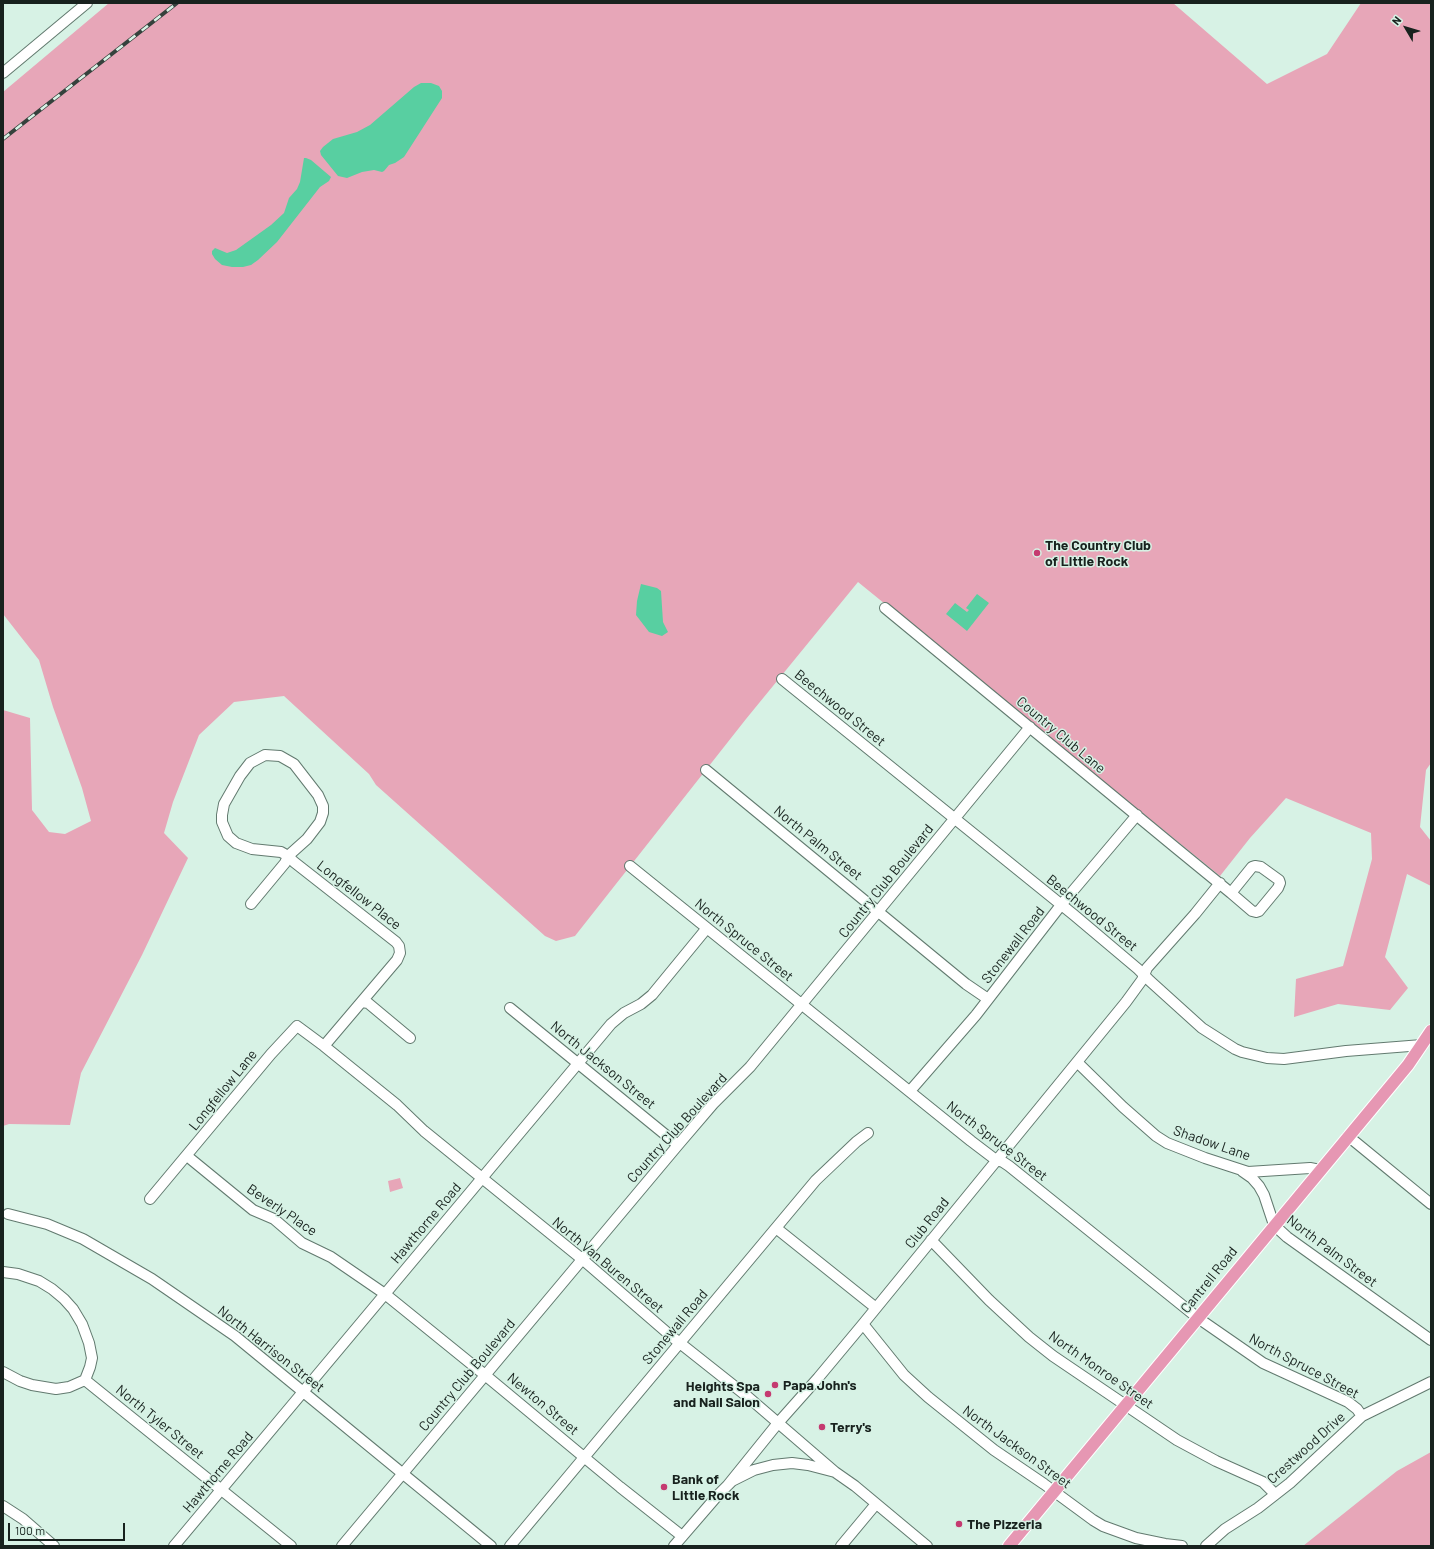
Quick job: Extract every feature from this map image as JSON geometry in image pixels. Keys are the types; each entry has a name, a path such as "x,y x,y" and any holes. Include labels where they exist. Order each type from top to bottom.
{"main road":[{"name":"Cantrell Road","path":"1008,1546 1348,1136 1422,1045 1431,1031"}],"street":[{"path":"3,73 87,3"},
{"name":"Country Club Lane","path":"885,608 1220,883 1231,893 1252,911 1259,911 1278,888 1280,883 1279,880 1261,867 1255,866 1252,867 1231,893"},
{"name":"Beechwood Street","path":"782,679 1061,905 1144,975 1202,1028 1242,1052 1267,1058 1284,1059 1346,1051 1422,1045"},
{"name":"Country Club Boulevard","path":"342,1546 678,1145 713,1104 750,1068 1030,727"},
{"path":"251,904 285,863 288,856 307,839 320,822 323,813 323,806 318,795 294,764 280,756 265,755 250,763 240,776 224,804 222,822 228,836 236,843 252,850 280,852 288,856"},
{"name":"North Palm Street","path":"706,770 879,910 966,984 988,999"},
{"name":"Stonewall Road","path":"910,1091 951,1045 1061,905 1136,815"},
{"name":"Longfellow Place","path":"288,856 396,942 399,946 400,953 397,960 324,1046"},
{"name":"North Spruce Street","path":"630,866 996,1160 1009,1166 1198,1318 1263,1363 1348,1402 1357,1409 1362,1416"},
{"path":"1144,975 1147,968 1199,910 1220,883"},
{"name":"Hawthorne Road","path":"174,1546 615,1020 624,1013 641,1004 652,995 707,928"},
{"name":"Club Road","path":"728,1485 778,1423 864,1324 1137,988 1144,975"},
{"path":"362,1002 368,1003 410,1038"},
{"name":"North Jackson Street","path":"510,1008 678,1145"},
{"name":"Longfellow Lane","path":"150,1199 271,1054 297,1026 324,1046"},
{"path":"324,1046 397,1105 424,1131 482,1179"},
{"name":"Shadow Lane","path":"1077,1062 1123,1107 1156,1136 1167,1143 1248,1172 1310,1168 1320,1170"},
{"name":"Stonewall Road","path":"510,1546 816,1180 856,1142 868,1133"},
{"path":"1348,1136 1431,1204"},
{"name":"Beverly Place","path":"187,1156 253,1210 280,1223 302,1243 331,1257 385,1294"},
{"name":"North Palm Street","path":"1237,1168 1252,1178 1259,1186 1264,1195 1274,1225 1287,1237 1431,1340"},
{"name":"North Van Buren Street","path":"482,1179 582,1259 835,1472 927,1546"},
{"name":"North Harrison Street","path":"8,1214 47,1224 84,1239 132,1267 235,1336 491,1546"},
{"path":"776,1228 876,1308"},
{"name":"North Monroe Street","path":"931,1240 989,1300 1029,1337 1053,1356 1187,1446 1216,1462 1263,1482 1275,1494"},
{"path":"3,1272 18,1274 39,1281 56,1292 73,1309 82,1324 89,1343 92,1358 85,1380 68,1388 45,1388 20,1381 3,1372"},
{"name":"Newton Street","path":"385,1294 682,1536"},
{"name":"North Jackson Street","path":"864,1324 904,1375 928,1397 994,1450 1054,1491 1092,1520 1136,1538 1182,1546"},
{"name":"North Tyler Street","path":"85,1380 291,1546"},
{"name":"Crestwood Drive","path":"1206,1546 1225,1529 1258,1508 1290,1483 1362,1416 1431,1382"},
{"path":"674,1546 728,1485 743,1475 754,1470 779,1464 808,1465 835,1472"},
{"path":"841,1546 876,1504"},
{"path":"5,1511 23,1519 54,1546"}],"shaded area":[{"name":"The Country Club of Little Rock","path":"109,3 1173,3 1267,84 1327,54 1361,3 1431,3 1431,763 1426,770 1420,827 1431,841 1431,886 1407,874 1385,957 1408,988 1390,1010 1338,1004 1294,1017 1296,979 1343,966 1372,859 1371,833 1286,798 1250,838 1220,876 858,582 746,719 575,936 556,941 545,936 376,785 369,774 284,696 234,702 199,735 173,802 164,833 188,858 142,955 81,1073 70,1125 9,1124 3,1126 3,710 30,718 32,810 49,832 65,834 91,821 82,788 53,707 39,660 3,614 3,92"},
{"path":"421,83 431,83 439,86 442,91 442,98 404,157 389,165 382,172 374,170 362,172 347,178 338,176 321,155 320,151 323,147 333,139 357,132 370,125 414,87"},
{"path":"304,158 311,160 331,177 329,181 320,187 277,242 258,260 251,265 243,267 222,265 212,254 212,251 215,248 227,253 236,250 271,225 284,213 289,198 297,189 300,182"},
{"path":"641,584 657,588 661,591 663,622 668,632 662,636 649,632 636,615 637,601"},
{"path":"977,594 989,603 967,631 946,614 955,603 967,612 969,610 966,608"},
{"path":"400,1178 403,1188 390,1192 388,1181"},
{"path":"1431,1452 1431,1546 1303,1546 1397,1471"}],"railway":[{"path":"3,139 177,3"}],"place":[{"name":"The Country Club of Little Rock","path":"1037,553"},
{"name":"Papa John's","path":"775,1385"},
{"name":"Heights Spa and Nail Salon","path":"768,1394"},
{"name":"Terry's","path":"822,1427"},
{"name":"Bank of Little Rock","path":"664,1487"},
{"name":"The Pizzeria","path":"959,1524"}]}
